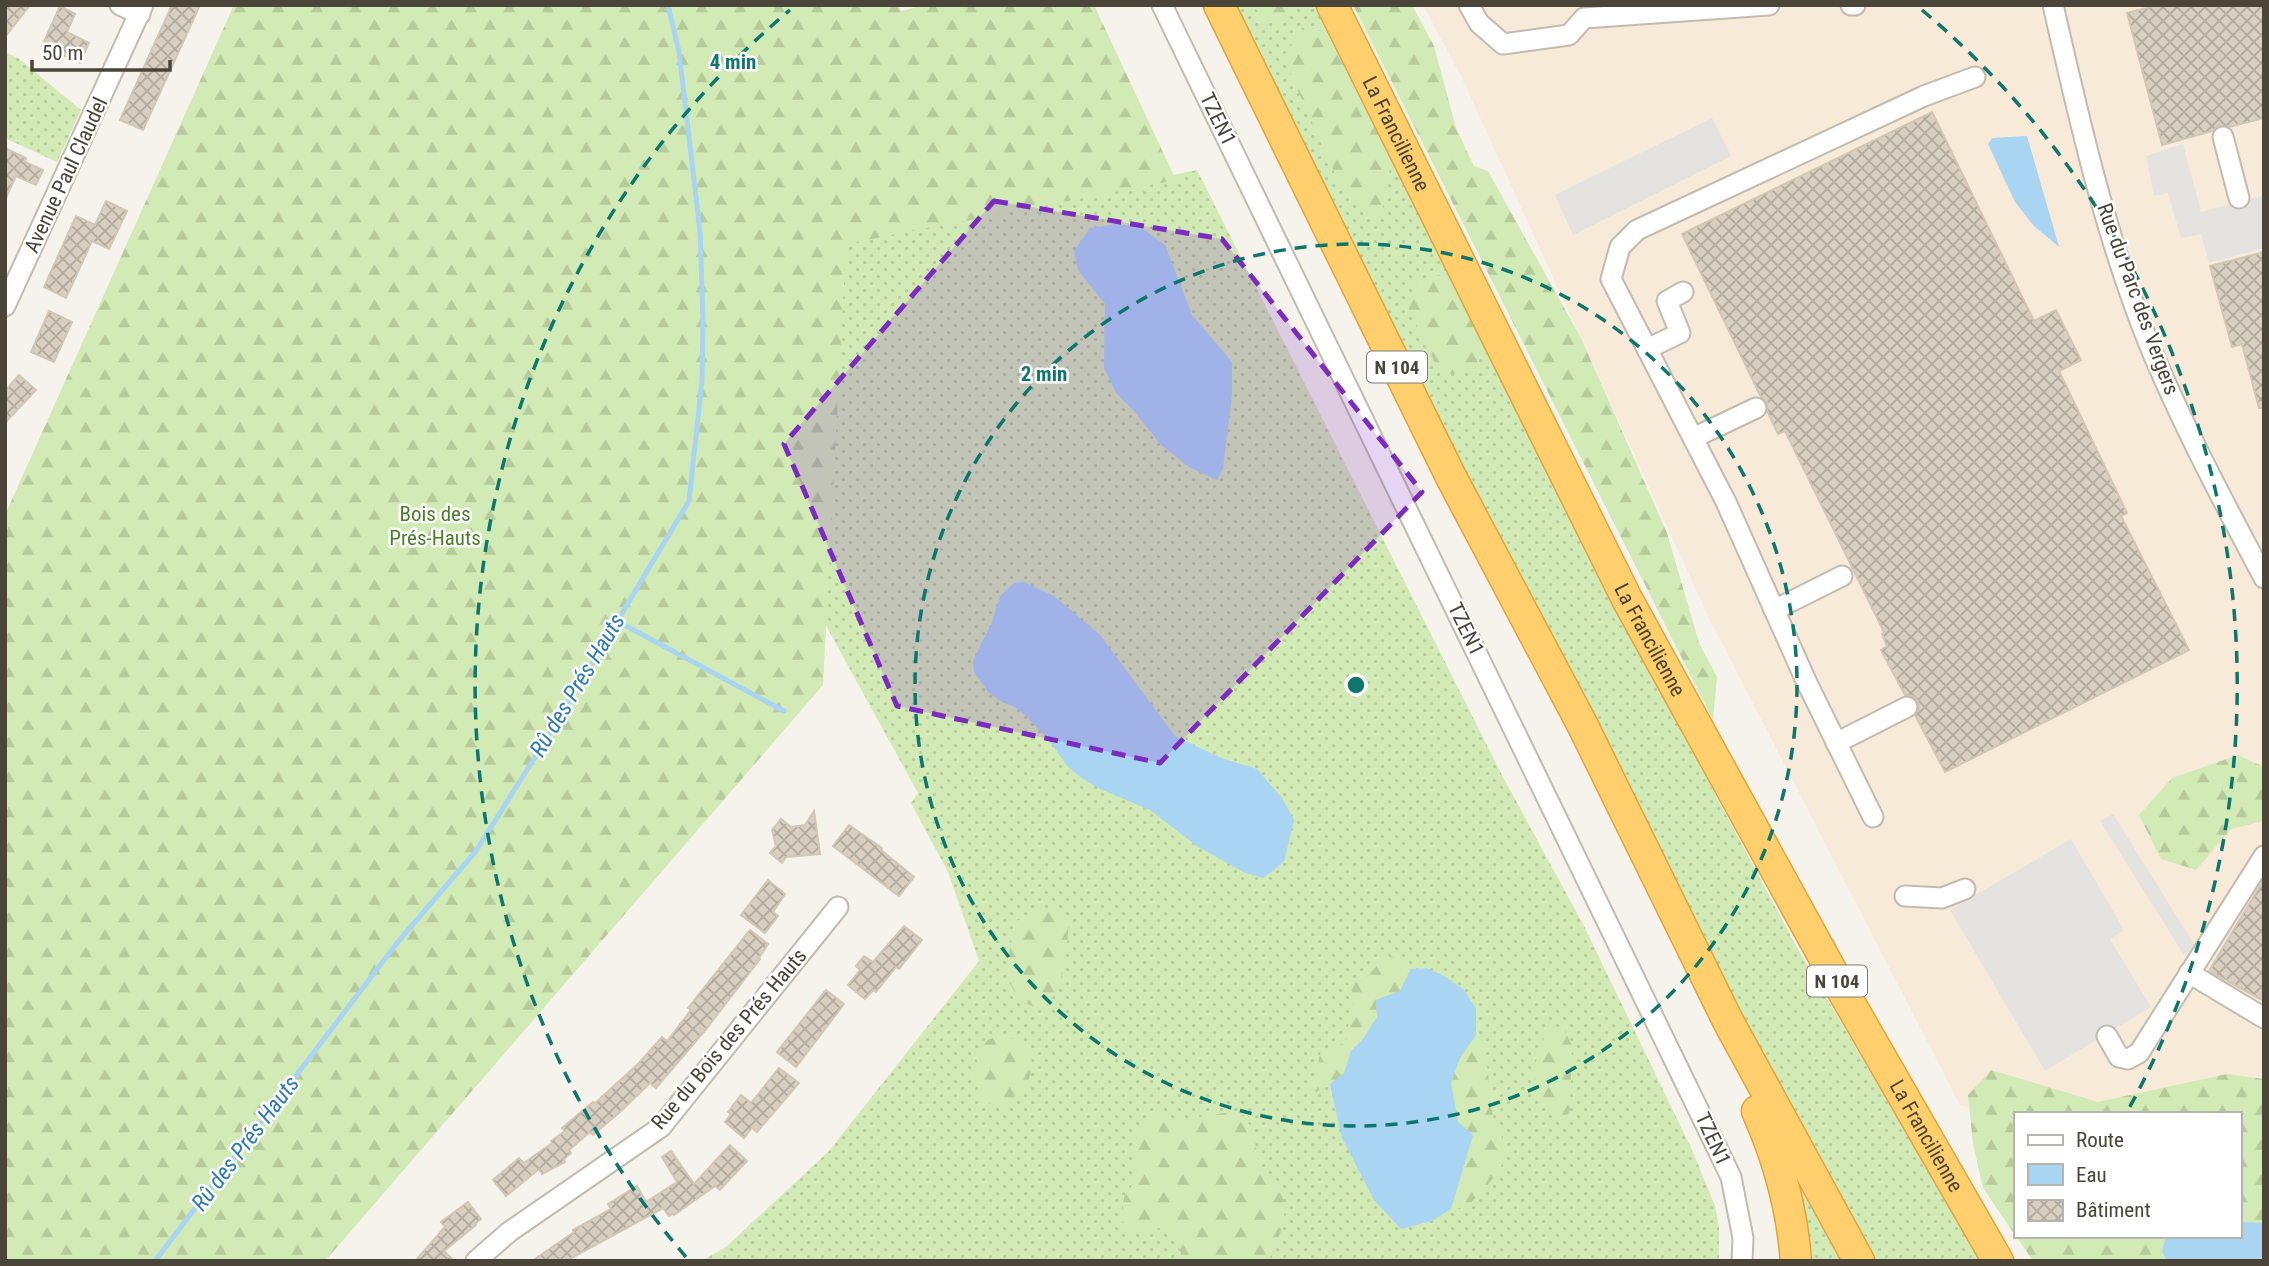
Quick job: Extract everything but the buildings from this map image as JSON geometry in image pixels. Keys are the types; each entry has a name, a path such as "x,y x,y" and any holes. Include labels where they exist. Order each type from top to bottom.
{"highway":[{"name":"N 104","path":"1219,5 1451,477 1581,724 1728,1021 1859,1261"},
{"name":"La Francilienne","path":"1332,5 1627,599 1837,981 1998,1261"},
{"path":"1728,1021 1738,1069 1771,1144 1786,1198 1796,1261"},
{"path":"1954,1185 2018,1261"}],"street":[{"path":"120,5 141,9"},
{"name":"TZEN1","path":"1163,5 1731,1177 1743,1238 1742,1261"},
{"path":"1469,5 1479,23 1503,44 1569,35 1584,18 1769,5"},
{"name":"Rue du Parc des Vergers","path":"2053,5 2094,174 2149,342 2196,451 2264,578"},
{"name":"Avenue Paul Claudel","path":"5,306 141,9"},
{"path":"1873,817 1836,743 1726,502 1611,279 1620,247 1637,230 1924,96 1975,77"},
{"path":"2223,137 2239,198"},
{"path":"1647,349 1680,333 1667,301 1683,292"},
{"path":"1693,438 1756,408"},
{"path":"1774,610 1842,576"},
{"path":"1836,743 1907,708"},
{"path":"2107,1036 2119,1057 2128,1059 2139,1053 2153,1017 2189,973 2264,856"},
{"path":"1905,896 1942,898 1965,889"},
{"name":"Rue du Bois des Prés Hauts","path":"476,1261 509,1232 661,1127 838,907"},
{"path":"2189,973 2264,1018"}],"highlighted area":[{"path":"994,201 1222,239 1422,492 1160,763 897,706 784,444"}],"shaded area":[{"path":"1423,5 2264,5 2264,1115 2248,1111 2014,1112 2014,1119 1960,1105 1709,618 1461,76"},
{"path":"1712,118 1731,156 1573,235 1555,195"},
{"path":"2183,144 2201,212 2264,195 2264,248 2209,263 2201,234 2181,238 2168,193 2154,196 2146,156"},
{"path":"2113,814 2197,949 2184,955 2100,821"},
{"path":"2071,839 2124,930 2110,939 2151,1007 2045,1071 1950,910"}],"green space":[{"name":"Bois des Prés-Hauts","path":"234,5 898,5 901,11 925,5 1094,5 1176,180 846,244 823,685 325,1261 5,1261 5,515"},
{"path":"1235,5 1317,5 1668,706 1795,944 1981,1261 1875,1261 1713,961 1551,648"},
{"path":"1254,5 1297,5 1286,19 1261,19"},
{"path":"1353,5 1412,5 1434,46 1456,128 1474,166 1488,171 1581,338 1667,533 1699,643 1717,677 1713,720"},
{"path":"1306,23 1334,39 1391,156 1388,186 1380,219 1343,192 1283,57"},
{"path":"5,52 18,58 81,110 57,162 5,138"},
{"path":"1197,170 1503,777 1584,926 1693,1152 1715,1206 1719,1227 1719,1261 702,1261 727,1246 829,1151 979,961 948,872 911,803 918,793 824,622 835,245"},
{"path":"1449,273 1485,346 1473,371 1441,375 1408,308 1417,281"},
{"path":"2238,755 2264,767 2264,821 2231,829 2196,870 2161,859 2139,815 2172,778"},
{"path":"1040,910 1055,910 1069,921 1061,977 1045,1008 1027,1004 1022,1000 1011,984 1008,971 1016,921"},
{"path":"1388,955 1402,961 1411,969 1400,991 1376,1000 1377,1017 1363,1039 1351,1051 1344,1073 1330,1084 1323,1084 1317,1092 1303,1085 1315,1077 1321,1050 1346,1043 1350,1011 1356,999 1347,982 1354,978 1365,979 1382,960 1381,956"},
{"path":"1556,1026 1564,1029 1572,1046 1570,1109 1565,1121 1555,1116 1548,1107 1541,1097 1535,1079 1536,1060 1543,1040 1548,1030"},
{"path":"998,1035 1024,1045 1030,1053 1032,1063 1027,1084 1011,1106 994,1107 979,1094 975,1074 977,1056 986,1041"},
{"path":"1476,1035 1485,1056 1491,1108 1506,1149 1498,1172 1488,1185 1467,1207 1451,1209 1473,1135 1458,1122 1451,1083 1460,1058"},
{"path":"1991,1070 2098,1102 2227,1074 2264,1079 2264,1261 2033,1261 2017,1238 2241,1238 2241,1112 2014,1112 2014,1234 1983,1188 1973,1144 1968,1095"},
{"path":"1156,1112 1175,1121 1224,1113 1243,1116 1253,1129 1259,1168 1282,1189 1285,1222 1268,1261 1183,1261 1178,1243 1165,1227 1132,1233 1122,1221 1124,1197 1135,1181 1137,1127"},
{"path":"1798,1182 1845,1261 1807,1261 1794,1186"}],"water":[{"path":"2027,136 2059,247 2034,226 2015,202 1988,144 1992,138"},
{"path":"1117,224 1140,227 1165,245 1192,315 1232,362 1232,395 1223,468 1217,480 1189,467 1160,444 1116,393 1104,368 1105,304 1078,270 1074,251 1090,228"},
{"path":"1024,582 1054,596 1100,635 1175,736 1221,758 1257,769 1282,798 1294,820 1284,862 1263,878 1243,872 1197,846 1150,810 1083,779 1068,767 1048,739 1025,715 989,693 974,672 973,661 992,622 1000,596 1014,583"},
{"path":"1427,968 1446,977 1465,991 1476,1009 1476,1035 1460,1058 1451,1083 1458,1122 1473,1135 1451,1209 1432,1221 1401,1229 1374,1200 1342,1138 1330,1084 1344,1073 1351,1051 1363,1039 1377,1017 1376,1000 1400,991 1411,969"},
{"path":"2241,1222 2264,1223 2264,1261 2167,1261 2162,1251 2165,1238 2241,1238"}],"waterway":[{"name":"Rû des Prés Hauts","path":"155,1261 397,943 476,851 554,727 689,501 702,381 700,231 679,52 668,5"},
{"path":"617,621 784,711"}]}
